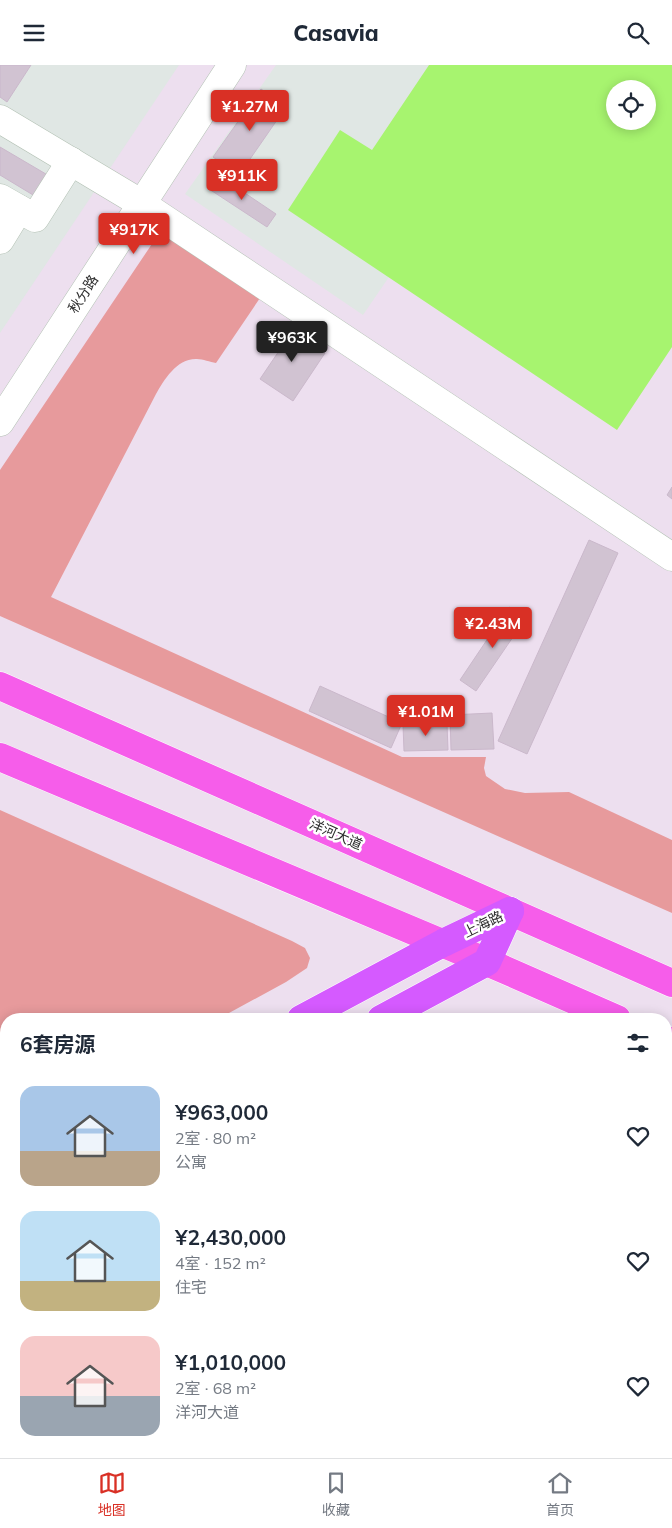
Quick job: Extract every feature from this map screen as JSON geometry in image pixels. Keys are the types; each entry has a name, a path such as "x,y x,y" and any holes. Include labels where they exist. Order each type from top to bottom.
{"highway":[{"name":"上海路","path":"312,1013 443,943 510,911"},
{"name":"上海路","path":"486,962 510,911"},
{"path":"392,1013 486,962"}],"main road":[{"name":"洋河大道","path":"0,686 672,983"},
{"path":"0,757 443,943 603,1013"}],"street":[{"name":"秋分路","path":"0,422 232,65"},
{"path":"0,119 142,204 672,557"},
{"path":"0,240 10,203 35,218 71,161"}],"shaded area":[{"path":"0,65 179,65 0,333"},
{"path":"276,65 429,65 372,150 288,210 389,277 363,315 185,194"},
{"path":"429,65 672,65 672,347 617,430 288,210 340,130 372,150"},
{"path":"160,232 260,298 216,363 199,359 183,362 163,382 51,597 402,757 486,757 484,768 486,776 505,789 525,793 569,792 672,840 672,913 0,616 0,470"},
{"path":"0,810 292,941 305,948 310,958 307,968 286,982 229,1013 0,1013"}],"building":[{"path":"0,65 31,65 7,102 0,97"},
{"path":"261,89 286,107 239,175 213,157"},
{"path":"0,147 51,177 38,198 0,175"},
{"path":"218,175 276,214 267,227 209,189"},
{"path":"283,325 325,353 293,401 260,379 281,348 272,341"},
{"path":"672,487 672,499 667,495"},
{"path":"589,540 618,553 527,754 498,741"},
{"path":"509,607 526,618 476,691 460,680"},
{"path":"320,686 402,723 391,748 309,711"},
{"path":"492,713 494,749 451,750 450,715"},
{"path":"447,724 448,750 404,751 403,725"}]}
